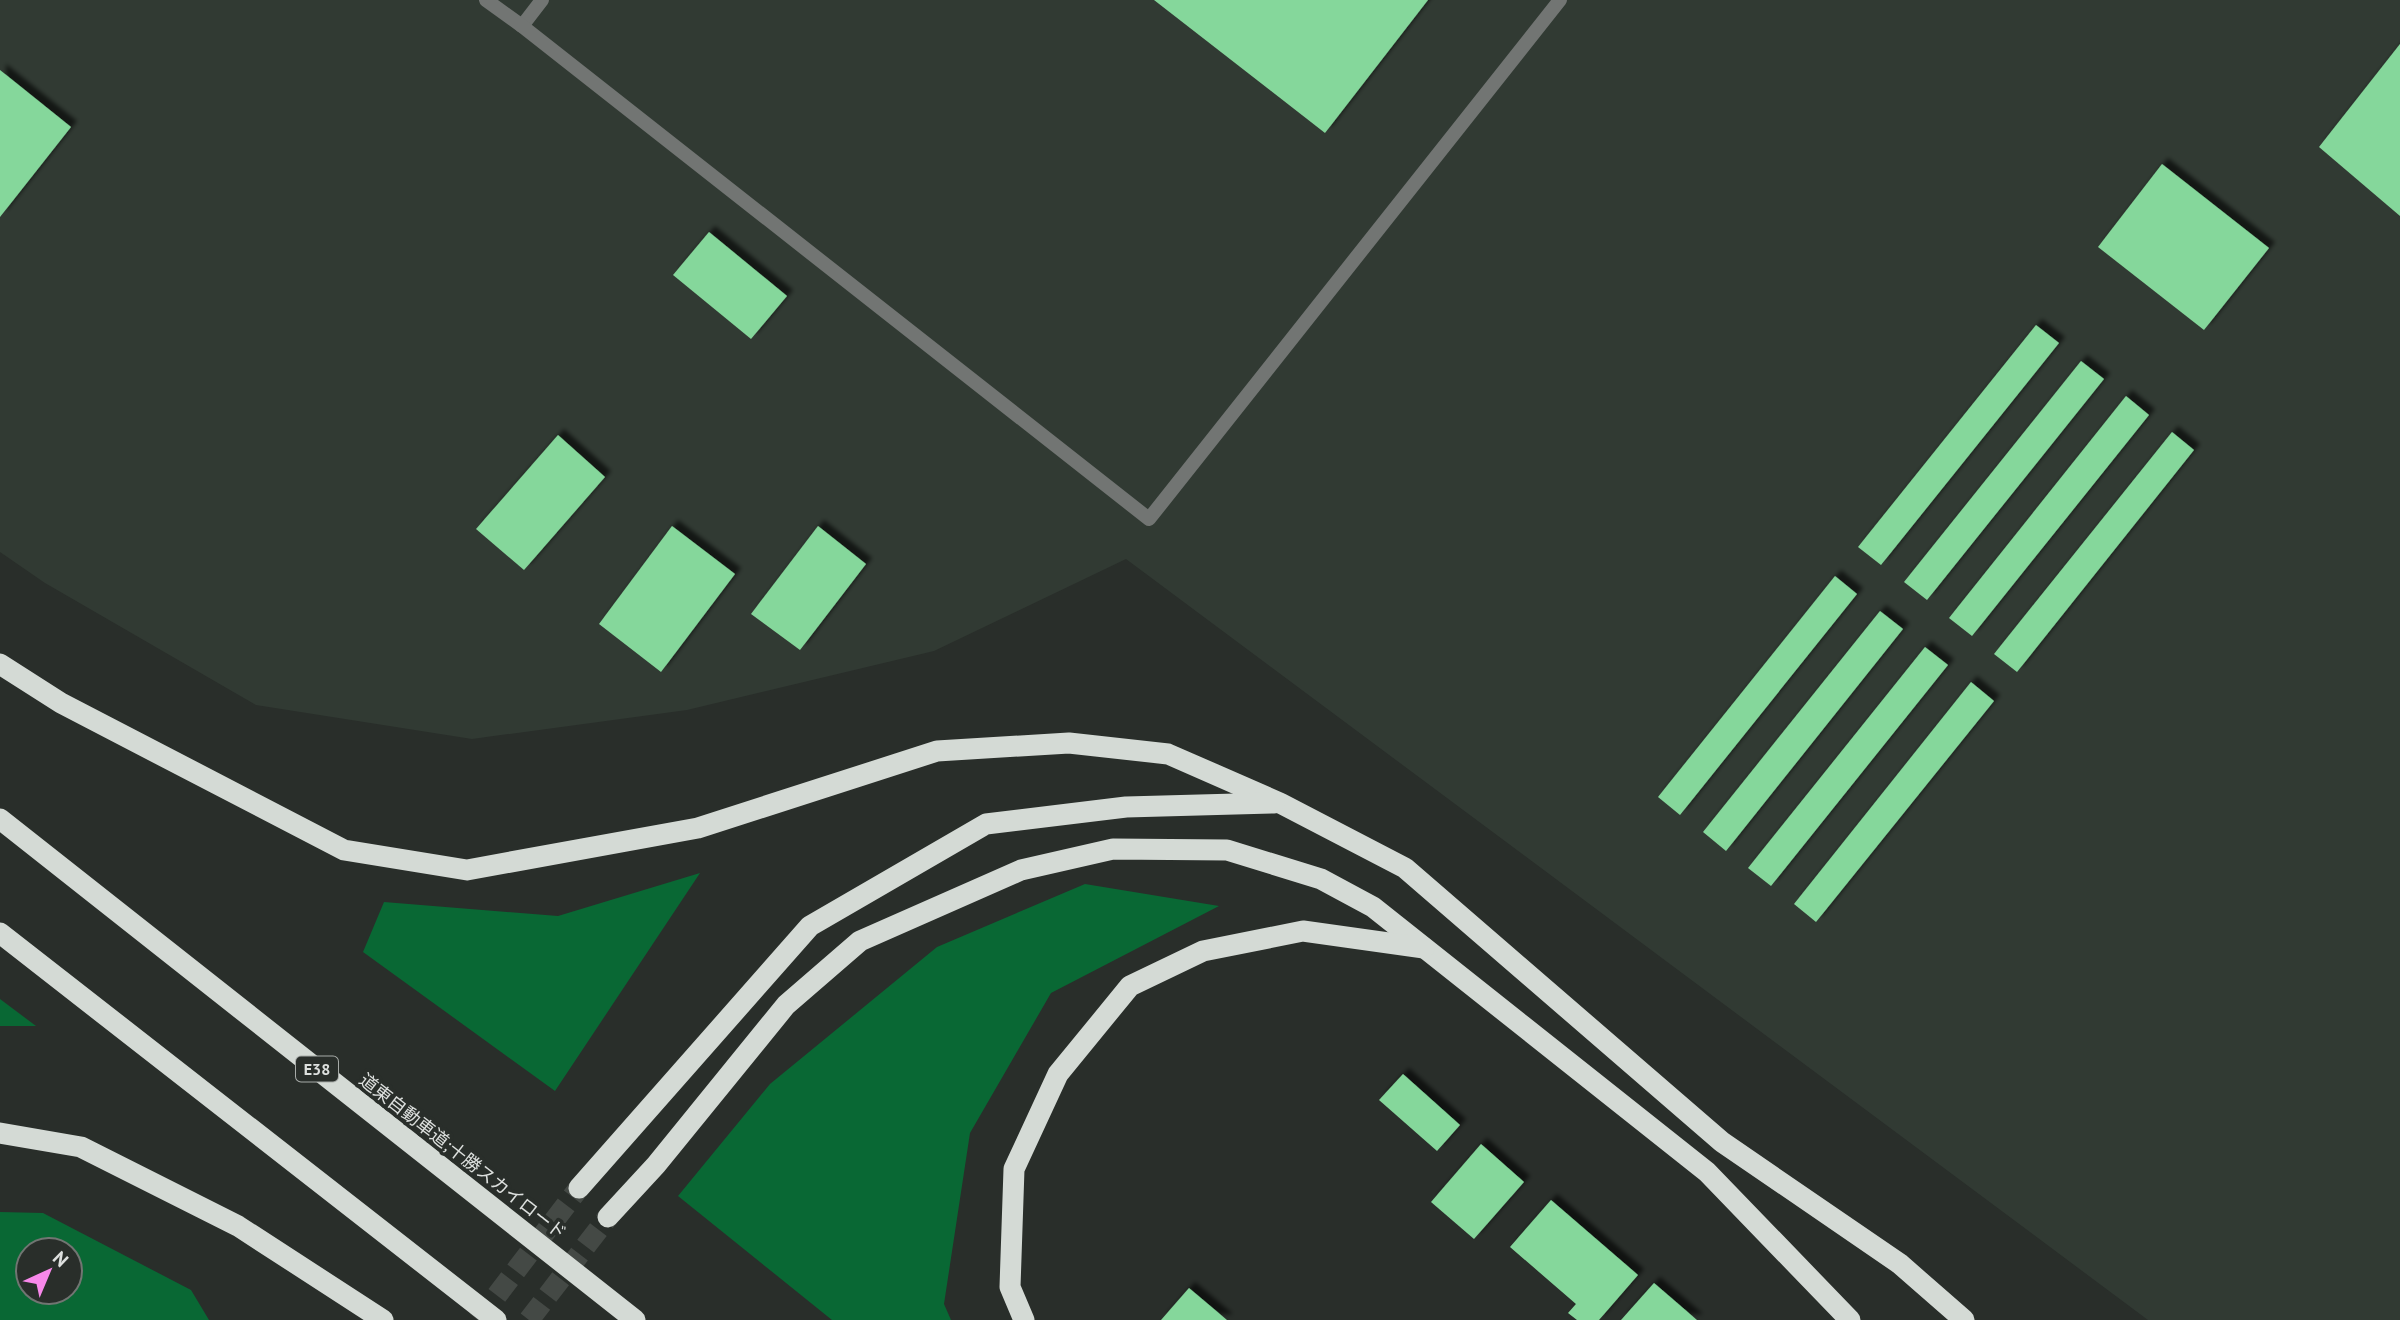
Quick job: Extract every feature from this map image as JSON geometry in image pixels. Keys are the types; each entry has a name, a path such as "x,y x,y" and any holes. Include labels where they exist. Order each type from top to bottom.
{"highway":[{"path":"0,664 61,703 344,850 467,870 698,828 937,751 1069,743 1168,754 1280,803 1405,868 1722,1142 1900,1264 1964,1320"},
{"path":"579,1188 810,926 986,824 1126,807 1280,803"},
{"name":"道東自動車道;十勝スカイロード","path":"0,819 635,1320"},
{"path":"608,1217 656,1165 786,1006 860,941 1021,870 1113,849 1227,850 1321,879 1373,907 1707,1172 1850,1320"},
{"path":"1024,1320 1010,1287 1014,1169 1058,1074 1130,986 1203,951 1303,931 1426,949"},
{"path":"0,933 496,1320"},
{"path":"0,1133 81,1147 238,1226 383,1320"}],"street":[{"path":"486,0 1149,519 1559,0"},
{"path":"522,26 542,0"}],"shaded area":[{"path":"0,0 2400,0 2400,1320 2148,1320 1126,559 934,651 687,710 472,739 256,705 45,583 0,552"}],"green space":[{"path":"700,873 555,1091 363,952 384,902 558,916"},
{"path":"1085,884 1219,906 1051,993 970,1133 944,1304 951,1320 832,1320 678,1196 770,1084 937,947"},
{"path":"0,999 36,1026 0,1026"},
{"path":"0,1212 43,1213 191,1290 209,1320 0,1320"}],"building":[{"path":"1154,0 1428,0 1325,133"},
{"path":"2400,44 2400,216 2319,147"},
{"path":"0,70 71,127 0,217"},
{"path":"2162,164 2269,248 2204,330 2098,247"},
{"path":"709,232 787,296 751,339 673,275"},
{"path":"2036,325 2059,343 1881,565 1858,547"},
{"path":"2081,361 2104,379 1927,600 1904,582"},
{"path":"2126,396 2149,415 1972,636 1949,618"},
{"path":"2172,432 2194,450 2017,672 1994,654"},
{"path":"558,435 605,477 524,570 476,529"},
{"path":"672,526 735,574 661,672 599,624"},
{"path":"818,526 866,564 800,650 751,614"},
{"path":"1835,576 1857,594 1680,815 1658,797"},
{"path":"1880,611 1903,629 1726,851 1703,832"},
{"path":"1925,647 1948,665 1771,886 1748,868"},
{"path":"1971,682 1994,701 1816,922 1794,904"},
{"path":"1403,1074 1460,1125 1437,1151 1379,1100"},
{"path":"1481,1144 1524,1182 1474,1239 1431,1202"},
{"path":"1551,1200 1638,1275 1599,1320 1577,1320 1568,1313 1576,1304 1510,1247"},
{"path":"1654,1283 1697,1320 1621,1320"},
{"path":"1189,1288 1227,1320 1161,1320"}],"tunnel":[{"path":"478,1320 579,1188"},
{"path":"529,1320 608,1217"}]}
